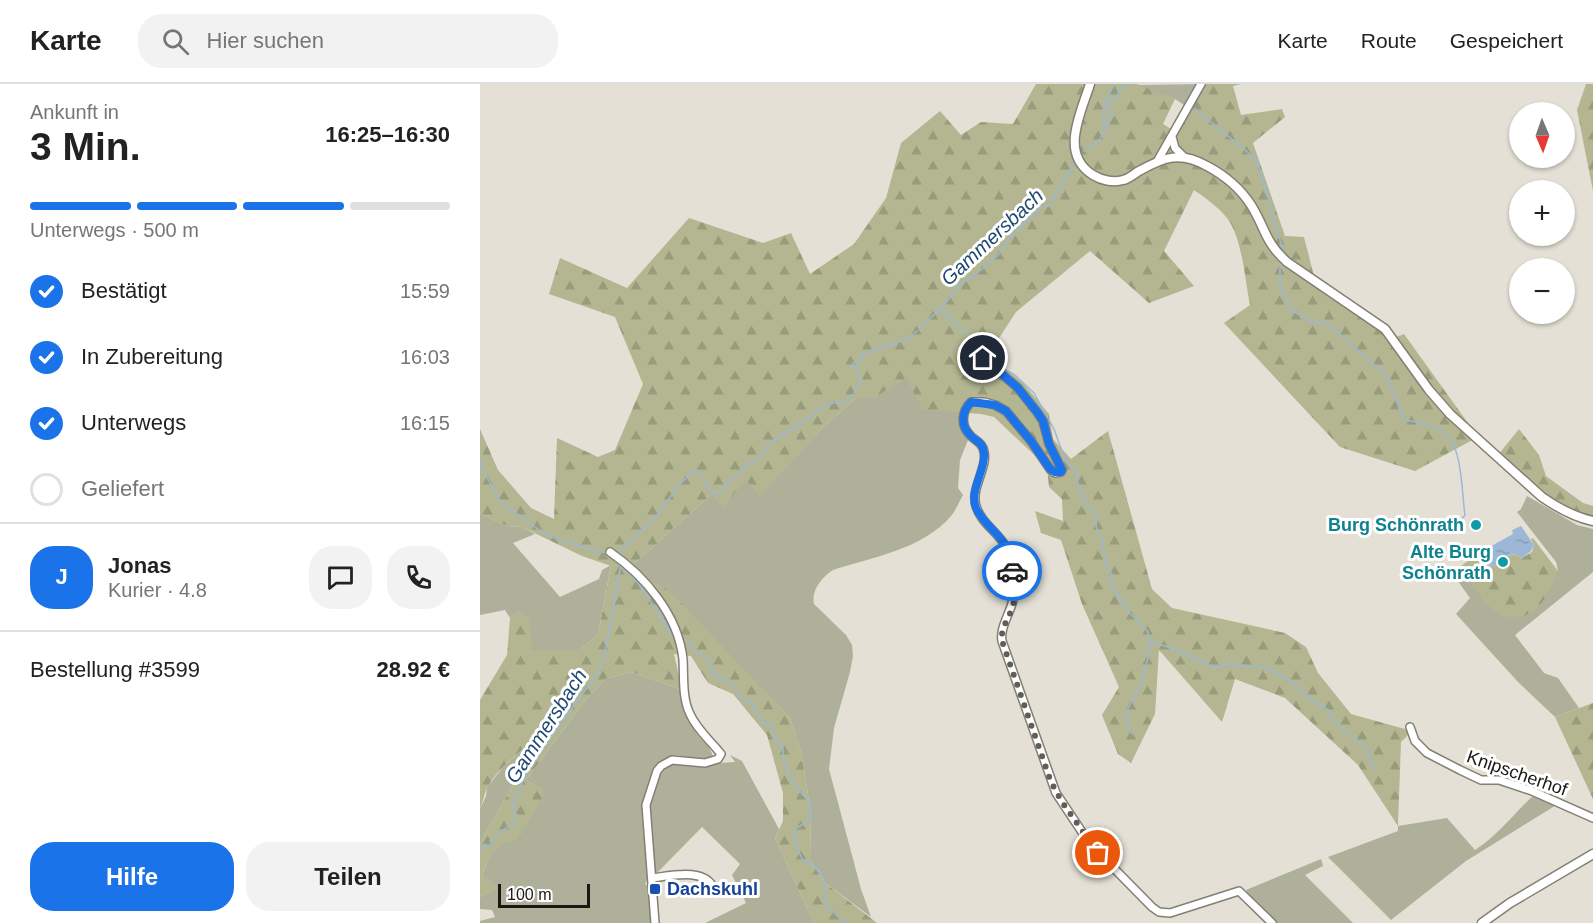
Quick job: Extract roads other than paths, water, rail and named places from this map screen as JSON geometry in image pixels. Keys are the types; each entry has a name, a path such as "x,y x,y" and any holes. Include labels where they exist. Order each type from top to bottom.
{"street":[{"path":"1090,84 1073,144 1076,157 1088,171 1105,180 1124,180 1158,160 1183,156"},
{"path":"1158,160 1201,84"},
{"path":"1172,134 1175,148 1183,156 1206,165 1226,178 1242,193 1252,206 1266,238 1287,262 1385,329 1428,390 1450,414 1515,474 1558,507 1582,519 1593,521"},
{"path":"983,358 1018,388 1037,412 1043,421 1049,444 1062,470 1055,472 1050,469 1006,411 995,405 971,402 964,408 963,420 970,435 981,443 984,452 975,504 983,520 1003,542 1010,554 1015,595 1013,606 1002,630 1002,641 1051,782 1062,802 1098,853 1152,908 1159,912 1170,913 1239,891 1272,923"},
{"path":"610,552 626,563 653,592 667,612 679,635 689,711 699,730 721,754 718,759 705,763 672,760 657,771 646,805 655,923"},
{"name":"Knipscherhof","path":"1410,728 1415,741 1427,753 1460,770 1481,780 1499,780 1532,791 1593,818"},
{"path":"1482,923 1510,903 1593,854"},
{"path":"652,878 690,873 707,880 714,889"}],"water":[{"path":"1521,526 1534,545 1531,551 1522,558 1514,554 1494,566 1484,565 1480,556 1486,549 1513,534 1512,530"}],"waterway":[{"path":"1104,130 1104,105 1114,84"},
{"name":"Gammersbach","path":"1084,151 1099,141 1112,115 1108,108 1109,102 1118,96 1118,91 1127,84"},
{"path":"1186,101 1195,84"},
{"path":"1194,108 1257,160 1283,250"},
{"name":"Gammersbach","path":"920,328 945,304 959,285 997,256 1010,237 1042,207 1049,206 1075,162"},
{"path":"1280,265 1280,285 1291,310 1312,322 1327,323 1386,375 1404,420 1422,423 1444,432 1453,443 1461,473 1465,515 1460,521"},
{"path":"941,310 980,346"},
{"name":"Gammersbach","path":"622,559 620,551 657,515 680,484 694,470 704,477 706,486 714,493 724,491 726,484 745,466 757,460 770,443 822,407 835,402 843,402 854,394 861,379 855,367 852,366 853,363 860,363 862,354 908,339 917,331"},
{"path":"988,354 990,360"},
{"path":"998,366 1015,375 1034,393 1054,429 1066,462 1077,472 1082,496 1097,516 1096,527 1102,538 1106,566 1112,574 1110,584 1129,612 1148,632 1149,641 1174,649 1215,668 1227,664 1265,667 1292,682 1307,697 1328,710 1337,724 1366,748 1374,769"},
{"path":"480,460 500,501 546,535 607,553"},
{"name":"Gammersbach","path":"480,850 485,844 488,846 492,844 490,841 501,831 513,825 517,815 512,806 525,776 598,673 604,658 621,564"},
{"path":"621,566 638,583 674,637"},
{"path":"686,639 693,649 711,662 712,674 732,683 739,696 752,704 763,723 772,726 773,737 783,748 783,756 791,778 810,802 811,819 795,829 795,842 802,859 816,868 823,878 825,905 846,923"},
{"path":"1132,734 1126,720 1127,710 1141,685 1149,642"}],"place":[{"name":"Burg Schönrath","path":"1476,525"},
{"name":"Alte Burg Schönrath","path":"1503,562"},
{"name":"Dachskuhl","path":"655,889"}]}
